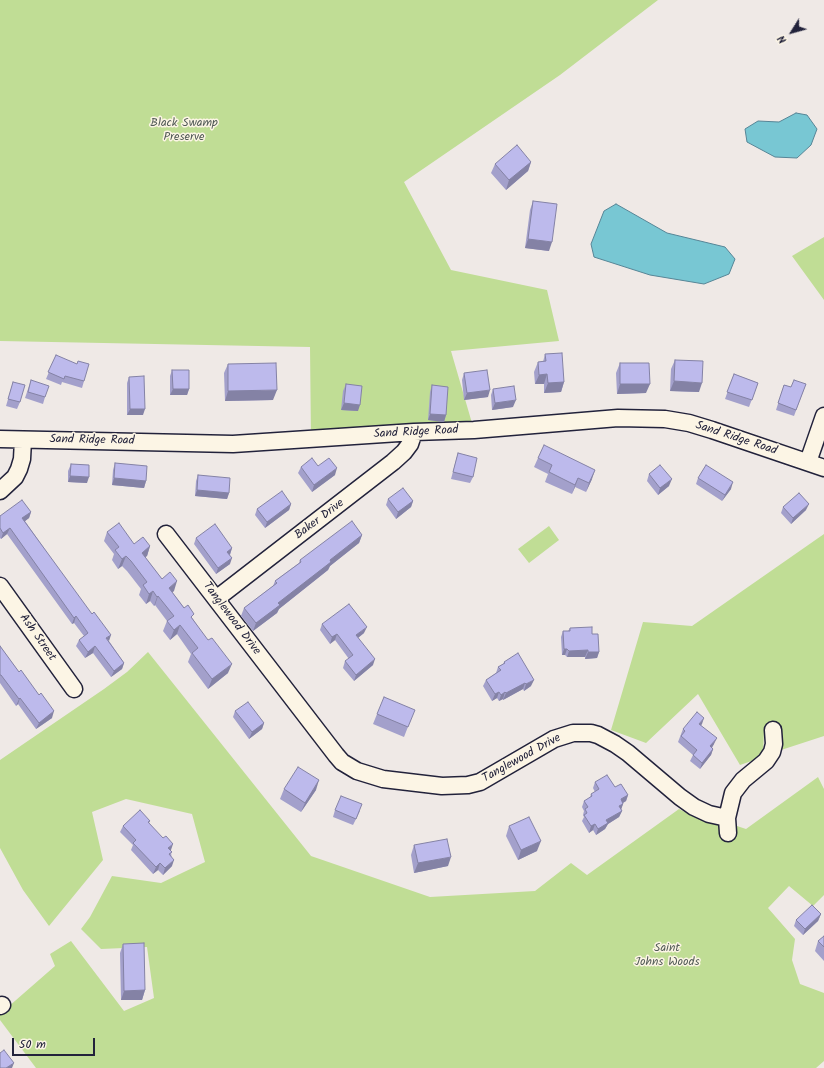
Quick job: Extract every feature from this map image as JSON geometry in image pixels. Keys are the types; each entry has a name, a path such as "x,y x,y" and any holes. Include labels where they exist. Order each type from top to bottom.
{"street":[{"path":"808,462 824,416"},
{"name":"Sand Ridge Road","path":"0,439 233,444 414,432 474,430 618,418 665,419 688,423 712,430 824,468"},
{"name":"Baker Drive","path":"216,599 394,462 410,444 414,432"},
{"path":"0,491 15,477 22,460 24,440"},
{"name":"Tanglewood Drive","path":"166,534 336,755 357,772 383,779 442,786 468,785 480,782 554,739 573,733 591,733 604,738 628,752 680,797 694,807 709,814 728,826 733,793 750,773 766,761 772,752 774,744 773,730"},
{"name":"Ash Street","path":"0,586 74,690"}],"green space":[{"name":"Black Swamp Preserve","path":"0,0 658,0 560,75 404,182 451,270 547,290 559,341 451,351 474,430 311,440 310,347 0,341"},
{"path":"824,237 824,300 792,256"},
{"path":"549,526 559,540 529,563 518,549"},
{"path":"824,534 824,736 778,751 777,725 764,729 763,757 740,765 698,694 646,743 611,730 643,622 692,626"},
{"name":"Saint Johns Woods","path":"148,652 311,856 430,897 535,891 571,863 587,875 679,809 735,831 734,825 746,829 818,777 824,789 824,895 813,906 789,886 768,908 795,939 792,960 800,984 824,993 824,1061 816,1068 36,1068 0,1020 0,1014 55,966 50,954 71,941 124,1011 154,998 147,947 101,949 81,929 90,917 112,876 161,883 205,862 192,814 126,799 92,812 103,860 49,926 23,890 0,848 0,760 104,689 127,672"}],"water":[{"path":"796,113 807,115 817,129 811,145 797,158 775,157 747,142 745,129 758,121 779,122"},
{"path":"616,204 667,233 725,247 735,259 729,274 704,284 650,275 594,257 591,244 604,211"}],"building":[{"path":"517,145 531,162 509,180 495,164"},
{"path":"533,201 557,204 552,242 528,239"},
{"path":"562,353 564,382 548,383 547,374 539,375 538,362 546,361 545,354"},
{"path":"56,355 77,364 78,361 89,364 84,381 65,376 64,379 48,372"},
{"path":"675,360 703,361 702,383 674,381"},
{"path":"276,363 277,390 228,391 228,364"},
{"path":"620,363 649,363 650,384 620,384"},
{"path":"172,370 189,370 189,389 173,389"},
{"path":"487,370 490,390 467,393 464,373"},
{"path":"734,374 758,383 752,400 727,392"},
{"path":"144,376 145,409 130,409 129,377"},
{"path":"31,380 49,386 45,397 28,392"},
{"path":"794,380 806,384 796,410 778,403 784,385 791,387"},
{"path":"13,382 25,385 20,402 8,399"},
{"path":"346,384 362,386 360,405 344,403"},
{"path":"432,385 448,387 446,415 430,414"},
{"path":"514,386 516,400 495,403 493,389"},
{"path":"544,445 595,470 589,483 578,478 575,485 549,472 552,465 538,458"},
{"path":"458,453 477,458 473,477 453,472"},
{"path":"312,458 318,466 329,458 337,468 314,485 301,467"},
{"path":"115,463 147,466 146,481 114,478"},
{"path":"71,464 89,465 89,477 70,476"},
{"path":"660,465 672,479 660,488 649,474"},
{"path":"706,465 733,482 725,495 698,478"},
{"path":"198,475 230,478 229,493 197,490"},
{"path":"403,488 413,501 398,512 388,499"},
{"path":"282,491 291,504 267,522 257,509"},
{"path":"799,493 809,504 793,518 783,507"},
{"path":"22,500 31,512 22,518 92,614 94,612 111,635 106,638 124,663 114,671 95,646 88,652 79,640 88,633 76,616 74,618 10,528 3,533 0,528 0,516"},
{"path":"352,521 362,535 330,560 331,562 278,603 280,605 256,623 244,608 277,583 275,581 301,562 300,560"},
{"path":"119,523 134,544 143,537 150,546 142,553 162,579 170,572 177,581 169,588 184,608 188,605 194,614 191,617 208,640 212,638 232,664 212,679 192,653 198,648 180,625 174,630 167,621 174,616 153,591 149,594 143,585 147,582 131,561 126,556 122,559 115,550 119,547 107,532"},
{"path":"215,524 232,548 227,552 232,558 218,568 196,538"},
{"path":"349,604 367,627 356,635 375,659 356,675 345,661 353,655 337,634 332,637 322,624"},
{"path":"592,627 592,634 598,634 599,652 588,652 588,650 569,651 564,649 563,631 570,631 570,628"},
{"path":"0,646 19,672 21,670 39,695 41,693 54,711 39,723 0,675"},
{"path":"518,653 534,680 501,695 499,692 495,694 486,680 501,670 498,667"},
{"path":"384,697 415,710 408,727 377,714"},
{"path":"248,702 264,723 252,732 235,711"},
{"path":"697,712 704,718 699,724 717,738 710,746 713,749 702,763 693,755 697,750 681,736 685,731 683,729"},
{"path":"298,767 319,780 305,803 284,789"},
{"path":"607,775 615,787 621,784 628,795 621,799 623,804 619,806 622,811 606,820 608,823 598,829 595,824 591,826 584,815 587,813 585,809 588,807 584,801 599,789 595,782"},
{"path":"341,796 362,804 356,819 335,810"},
{"path":"140,810 150,821 148,822 163,838 166,836 173,844 168,848 172,852 169,854 174,860 165,868 160,863 156,867 133,843 136,840 123,826"},
{"path":"529,817 541,841 521,850 509,826"},
{"path":"447,839 451,857 418,863 414,845"},
{"path":"812,905 821,914 805,929 796,920"},
{"path":"824,936 824,947 818,941"},
{"path":"144,943 145,990 124,991 123,944"},
{"path":"4,1050 14,1063 6,1068 0,1068 0,1053"}]}
